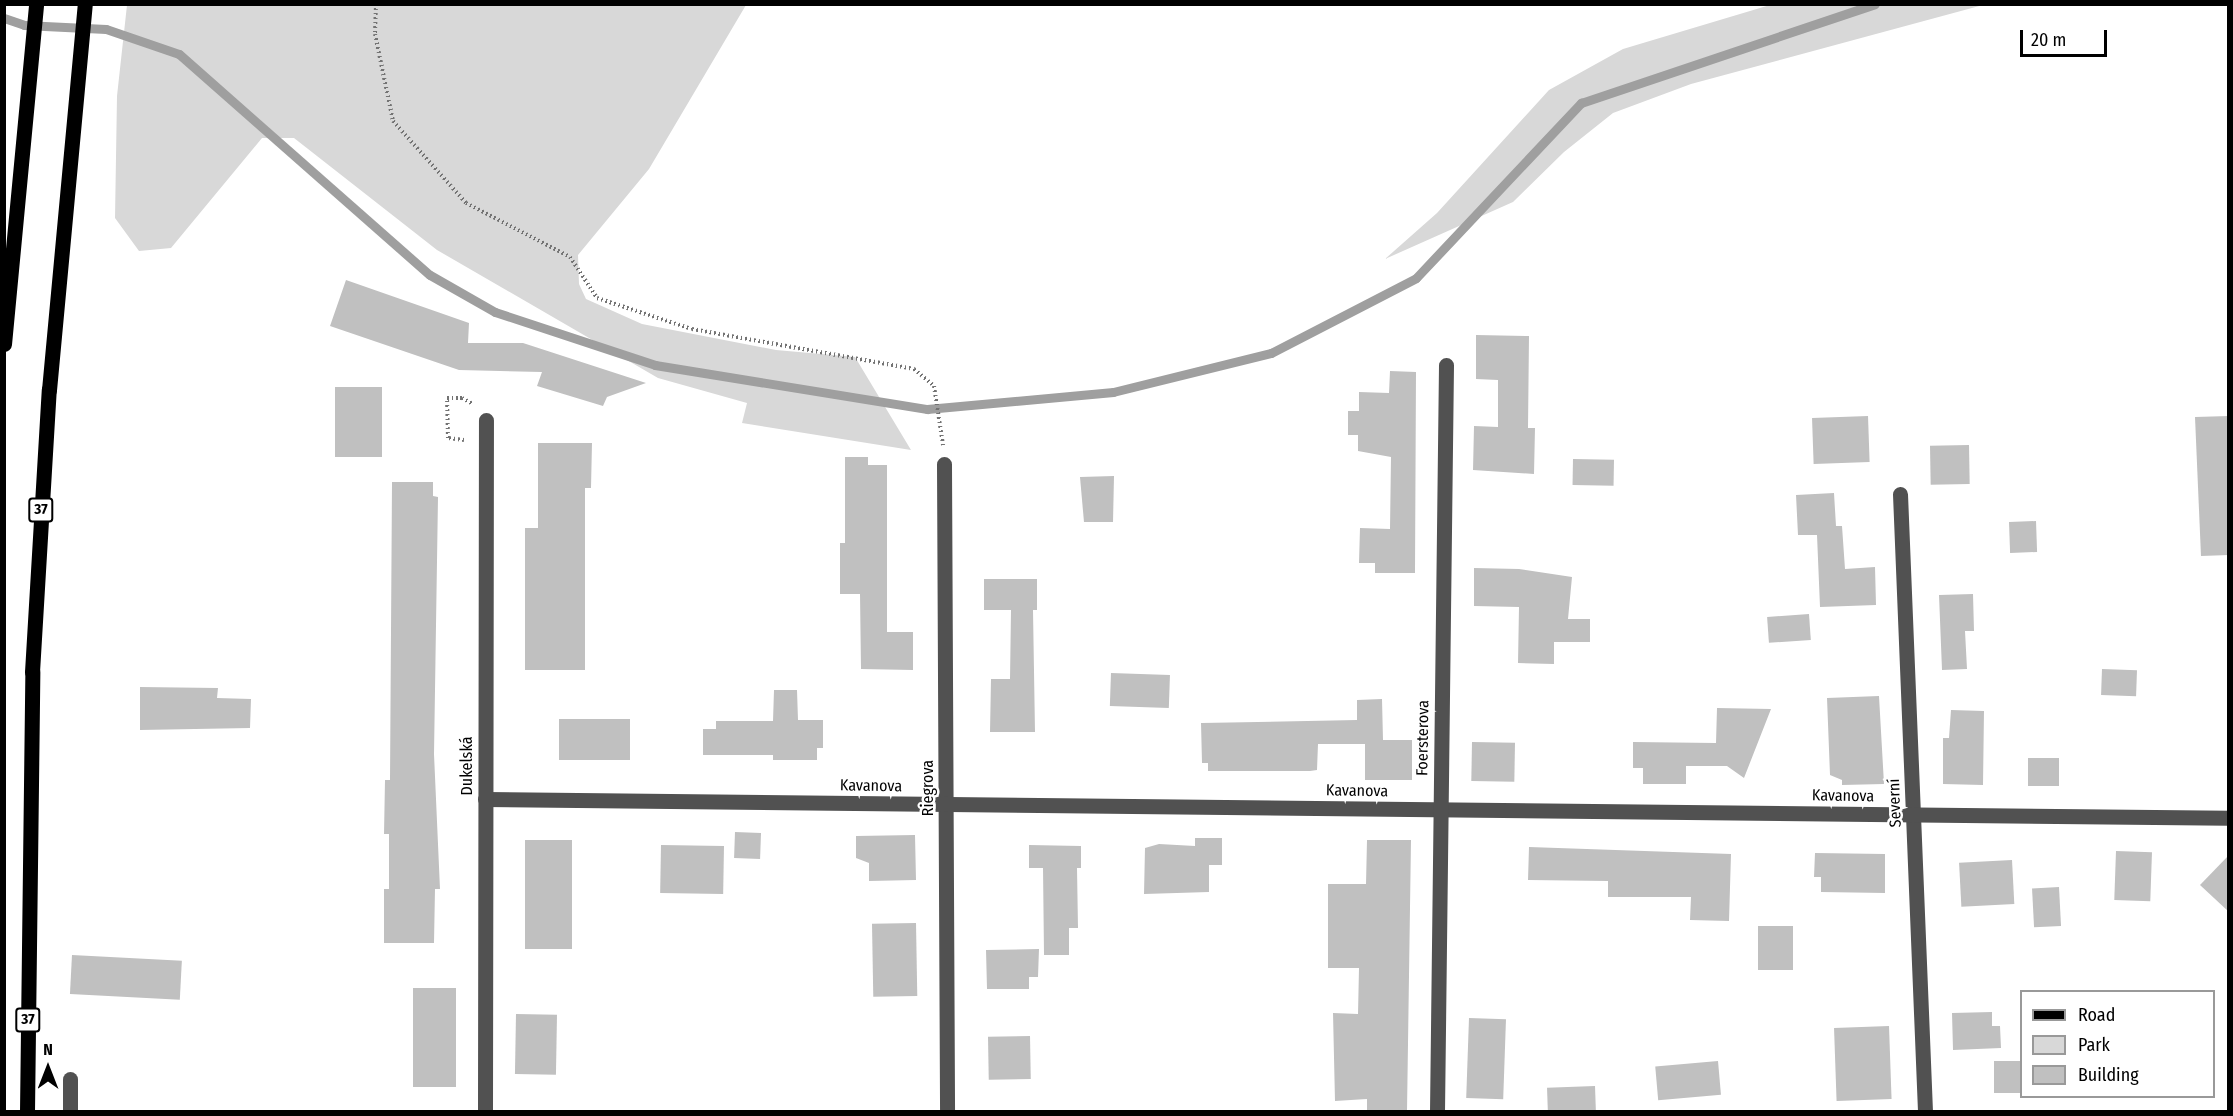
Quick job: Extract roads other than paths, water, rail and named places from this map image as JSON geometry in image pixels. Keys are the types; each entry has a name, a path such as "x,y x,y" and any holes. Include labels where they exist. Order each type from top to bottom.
{"main road":[{"path":"4,344 36,4"},
{"name":"37","path":"27,1112 37,580 76,93 86,4"}],"street":[{"name":"Foersterova","path":"1437,1112 1446,365"},
{"name":"Dukelská","path":"485,1112 486,420"},
{"name":"Riegrova","path":"944,464 947,1112"},
{"name":"Severní","path":"1900,494 1925,1112"},
{"name":"Kavanova","path":"485,799 2229,818"},
{"path":"70,1079 70,1112"}],"waterway":[{"path":"4,18 24,25 106,29 179,54 430,275 495,312 655,365 927,409 1113,392 1271,353 1416,278 1581,103 1875,4"}]}
